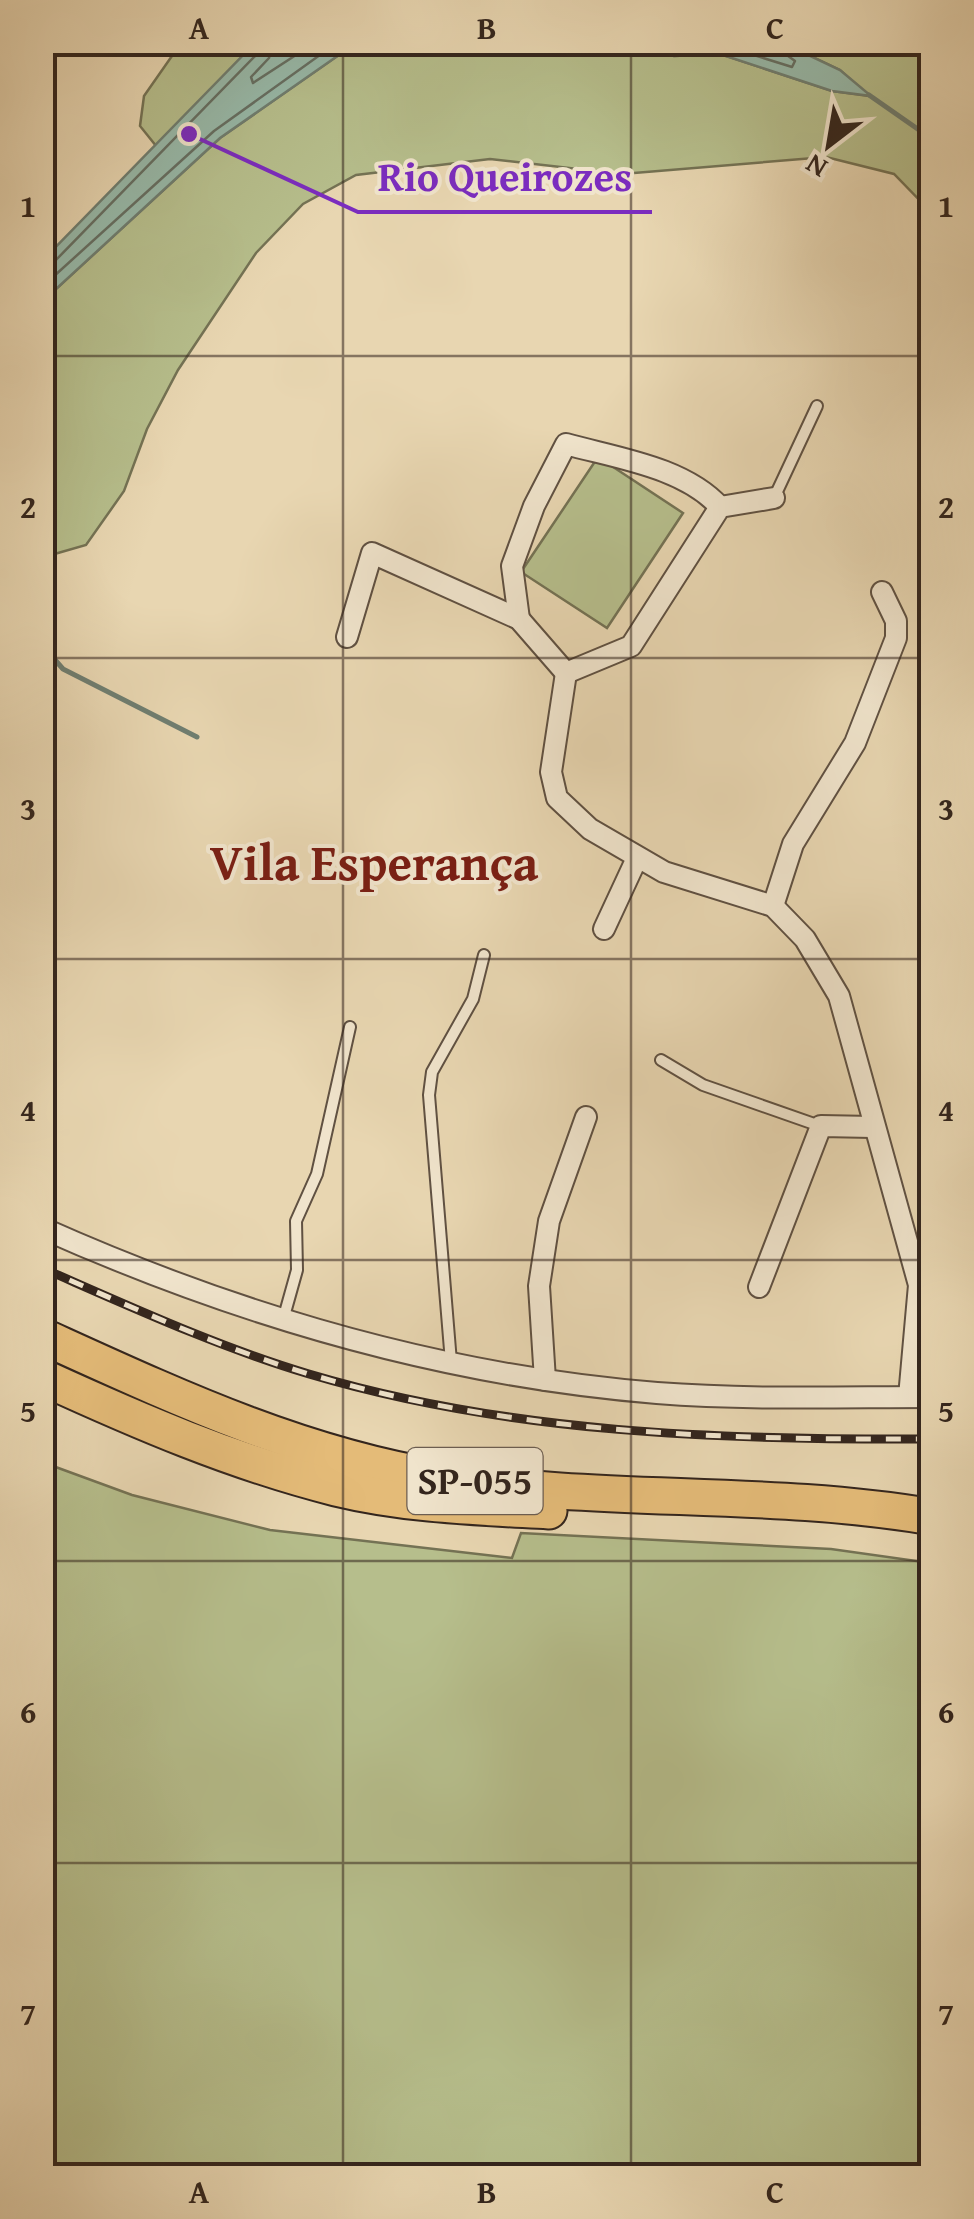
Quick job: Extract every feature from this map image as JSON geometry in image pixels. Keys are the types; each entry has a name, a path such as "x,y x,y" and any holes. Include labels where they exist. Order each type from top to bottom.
{"highway":[{"name":"SP-055","path":"42,1336 246,1427 361,1462 443,1478 811,1500 932,1517"},
{"name":"SP-055","path":"42,1377 242,1461 394,1499 465,1507 826,1524 932,1540"}],"street":[{"path":"519,619 512,566 534,506 566,444 651,467 709,495 720,507"},
{"path":"566,673 631,646 720,507 774,498"},
{"path":"346,638 372,553 519,619 566,673 551,772 557,798 590,829 664,872 773,906 805,939 839,996 919,1285 909,1397"},
{"path":"773,906 793,844 855,743 896,638 896,621 882,592"},
{"path":"604,929 637,858"},
{"path":"545,1380 540,1286 549,1220 586,1117"},
{"path":"759,1287 821,1126 873,1127"},
{"path":"42,1228 283,1321 545,1380 658,1393 932,1398"}],"lane":[{"path":"774,498 816,406"},
{"path":"452,1362 429,1094 432,1072 473,999 484,955"},
{"path":"283,1321 297,1270 296,1220 317,1174 350,1027"},
{"path":"661,1060 702,1085 821,1126"}],"green space":[{"path":"181,43 255,43 157,147 140,126 144,96"},
{"path":"356,43 618,43 674,56 720,54 832,91 869,96 840,70 783,43 931,43 931,212 894,174 826,157 622,174 490,159 356,175 303,204 256,253 178,370 147,429 124,491 86,545 44,557 43,301 220,138"},
{"path":"598,457 683,513 607,628 521,572"},
{"path":"42,1462 132,1495 270,1530 512,1558 521,1533 831,1549 931,1563 931,2176 43,2176"}],"water":[{"path":"255,43 356,43 220,138 43,301 43,260"},
{"path":"618,43 783,43 840,70 871,96 832,91 720,54 674,56"}],"waterway":[{"path":"869,95 932,139"},
{"path":"42,645 63,669 197,737"}],"railway":[{"path":"42,1268 275,1363 385,1394 462,1410 696,1435 932,1439"}],"place":[{"name":"Rio Queirozes","path":"189,134"}],"district":[{"name":"Vila Esperança","path":"374,862"}]}
